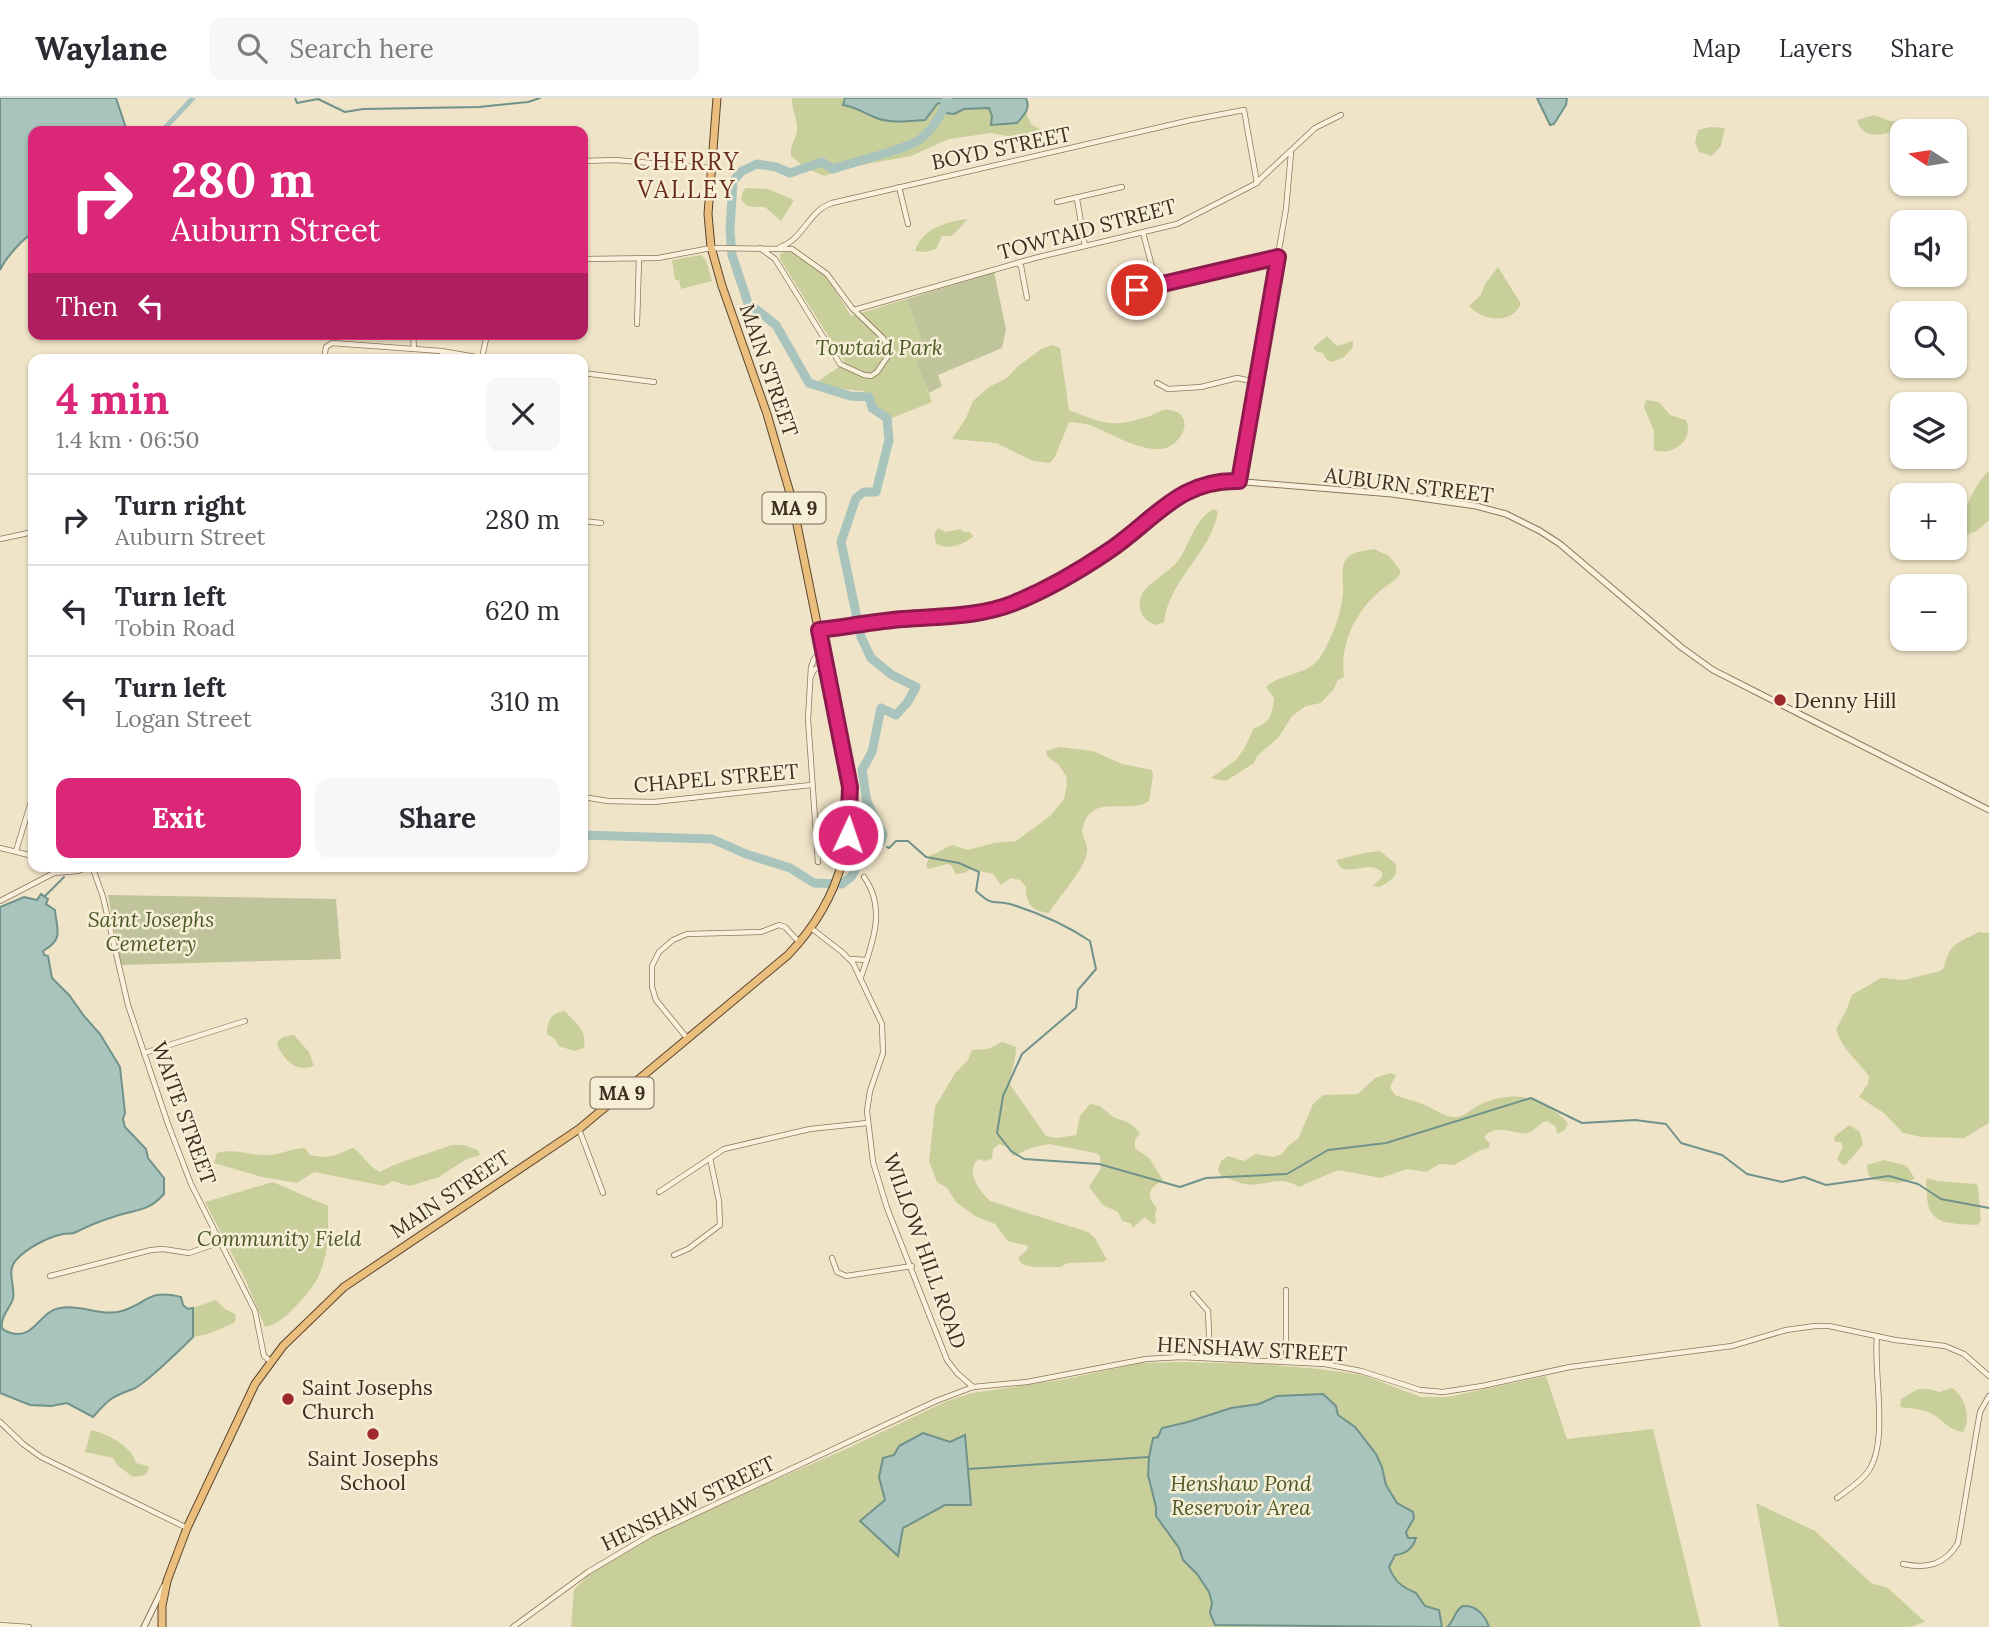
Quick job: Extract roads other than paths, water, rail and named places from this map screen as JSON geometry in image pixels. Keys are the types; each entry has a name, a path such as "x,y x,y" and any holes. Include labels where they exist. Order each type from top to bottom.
{"highway":[{"name":"MAIN STREET","path":"167,1581 187,1528 239,1415 270,1361 344,1287 579,1129 788,955 811,928 836,879 847,847 850,787 826,663 793,500 711,248 708,223 717,98"},
{"name":"MA 9","path":"162,1627 162,1606 167,1581"}],"street":[{"name":"BOYD STREET","path":"780,247 794,239 815,212 824,206 1244,110 1257,183"},
{"name":"TOWTAID STREET","path":"854,310 1017,263 1143,233 1185,220 1257,183 1315,128 1341,115"},
{"path":"1239,481 1286,209 1291,152"},
{"path":"588,162 615,160 712,168"},
{"path":"900,187 908,224"},
{"path":"1057,202 1122,187"},
{"path":"1077,199 1085,246"},
{"path":"1143,233 1157,285"},
{"path":"588,259 658,258 711,248 780,247 796,251 824,270 854,310 883,338 888,347 885,362 877,372 871,376 849,369 837,360 775,259 760,248"},
{"path":"1137,290 1278,257"},
{"path":"638,324 639,259"},
{"path":"1017,263 1021,266 1027,298"},
{"path":"413,340 414,349"},
{"path":"325,354 327,345 332,343 459,354"},
{"path":"588,374 654,382"},
{"path":"1157,383 1168,389 1201,387 1237,379 1256,382"},
{"name":"AUBURN STREET","path":"819,630 901,619 955,616 1012,604 1106,553 1165,506 1199,485 1221,480 1392,494 1454,503 1498,512 1523,521 1560,544 1713,670 1989,810"},
{"path":"588,522 601,523"},
{"path":"0,539 28,533"},
{"path":"818,862 808,719 814,659 823,651"},
{"path":"811,677 814,670 826,663"},
{"name":"CHAPEL STREET","path":"588,798 654,802 726,792 811,785"},
{"path":"16,851 28,811"},
{"path":"817,838 847,847"},
{"path":"0,848 28,855"},
{"path":"0,901 54,873 66,872"},
{"name":"WAITE STREET","path":"94,872 125,998 178,1153 255,1311 264,1356 270,1361"},
{"path":"861,978 875,932 876,911 873,890 864,877"},
{"path":"687,1038 656,1000 652,987 652,966 664,946 687,934 761,932 779,925 785,927 800,943"},
{"name":"WILLOW HILL ROAD","path":"811,928 849,959 882,1024 882,1058 869,1097 867,1124 877,1178 947,1360 973,1387"},
{"path":"849,959 867,960"},
{"path":"144,1054 245,1021"},
{"path":"659,1192 724,1149 789,1134 867,1124"},
{"path":"579,1129 603,1193"},
{"path":"674,1255 688,1249 720,1225 719,1201 709,1158"},
{"path":"50,1276 151,1250 166,1249 186,1253 221,1242"},
{"path":"832,1258 837,1272 846,1276 912,1266"},
{"path":"1286,1290 1286,1362"},
{"path":"1193,1294 1208,1311 1210,1358"},
{"name":"HENSHAW STREET","path":"513,1627 588,1572 652,1534 936,1401 973,1387 1027,1382 1146,1359 1181,1357 1344,1367 1415,1389 1443,1392 1570,1367 1732,1346 1786,1330 1815,1326 1829,1326 1952,1348 1969,1357 1989,1376"},
{"path":"1838,1498 1866,1474 1876,1451 1879,1418 1877,1336"},
{"path":"1903,1564 1923,1567 1941,1562 1958,1543 1980,1412 1989,1396"},
{"path":"0,1422 41,1457 187,1528"},
{"name":"MAIN STREET","path":"144,1627 167,1581"},
{"path":"0,1625 29,1627"}],"water":[{"path":"0,98 116,98 125,126 28,126 28,236 0,270"},
{"path":"845,98 1026,98 1028,105 1017,123 991,125 989,108 964,109 954,114 946,113 943,104 938,103 925,120 893,121 843,105"},
{"path":"1537,98 1567,98 1566,105 1554,124 1550,125"},
{"path":"41,894 48,899 46,904 55,910 57,924 57,938 43,951 44,955 48,956 52,978 100,1034 120,1067 125,1127 146,1149 148,1158 164,1178 164,1194 146,1208 103,1220 74,1233 51,1238 21,1255 12,1268 14,1294 4,1316 2,1328 19,1334 32,1329 47,1314 60,1308 99,1312 122,1311 161,1295 181,1297 183,1305 188,1309 193,1308 193,1337 146,1381 111,1399 93,1417 67,1403 51,1406 30,1405 0,1393 0,907 24,897 37,900"},
{"path":"1323,1394 1336,1406 1338,1415 1355,1427 1376,1454 1386,1485 1397,1503 1413,1512 1414,1518 1406,1532 1408,1538 1416,1538 1415,1542 1406,1552 1395,1555 1389,1567 1396,1580 1416,1593 1425,1606 1439,1610 1442,1627 1215,1625 1210,1613 1212,1603 1209,1592 1183,1560 1179,1548 1156,1516 1148,1475 1149,1457 1153,1438 1158,1437 1162,1428 1231,1408 1259,1404 1277,1396"},
{"path":"923,1433 950,1442 965,1435 971,1505 945,1505 903,1528 898,1556 860,1521 885,1500 879,1477 883,1458 894,1455 899,1446"},
{"path":"1463,1606 1472,1607 1479,1612 1489,1627 1447,1627"}],"waterway":[{"path":"167,126 193,98"},
{"path":"295,98 297,103 318,99 345,112 363,109 479,107 528,102 540,98"},
{"path":"588,835 712,839 746,854 790,868 814,883 842,884 851,877 861,860 881,842 883,834 867,802 862,770 872,752 881,708 896,715 916,687 892,675 871,658 861,637 841,542 856,498 864,492 876,492 889,440 887,418 872,408 869,397 850,396 809,383 776,325 748,303 732,255 730,231 733,181 742,171 757,164 776,167 790,173 822,162 833,169 904,147 920,140 930,130 947,98"},
{"path":"887,847 896,841 908,841 926,857 959,863 979,872 976,891 987,900 1010,904 1042,915 1090,941 1096,969 1078,990 1076,1008 1022,1054 1003,1096 997,1133 1011,1151 1024,1159 1099,1164 1180,1187 1206,1178 1287,1174 1328,1150 1386,1143 1531,1098 1582,1123 1635,1120 1666,1124 1681,1143 1722,1155 1747,1174 1782,1182 1804,1177 1826,1185 1889,1176 1918,1184 1941,1199 1989,1208"},
{"path":"45,896 64,877"},
{"path":"968,1469 1149,1457"}],"place":[{"name":"Denny Hill","path":"1780,700"},
{"name":"Saint Josephs Church","path":"288,1399"},
{"name":"Saint Josephs School","path":"373,1434"}],"district":[{"name":"CHERRY VALLEY","path":"687,175"}],"park label":[{"name":"Towtaid Park","path":"879,347"},
{"name":"Saint Josephs Cemetery","path":"151,931"},
{"name":"Community Field","path":"279,1238"},
{"name":"Henshaw Pond Reservoir Area","path":"1241,1495"}]}
